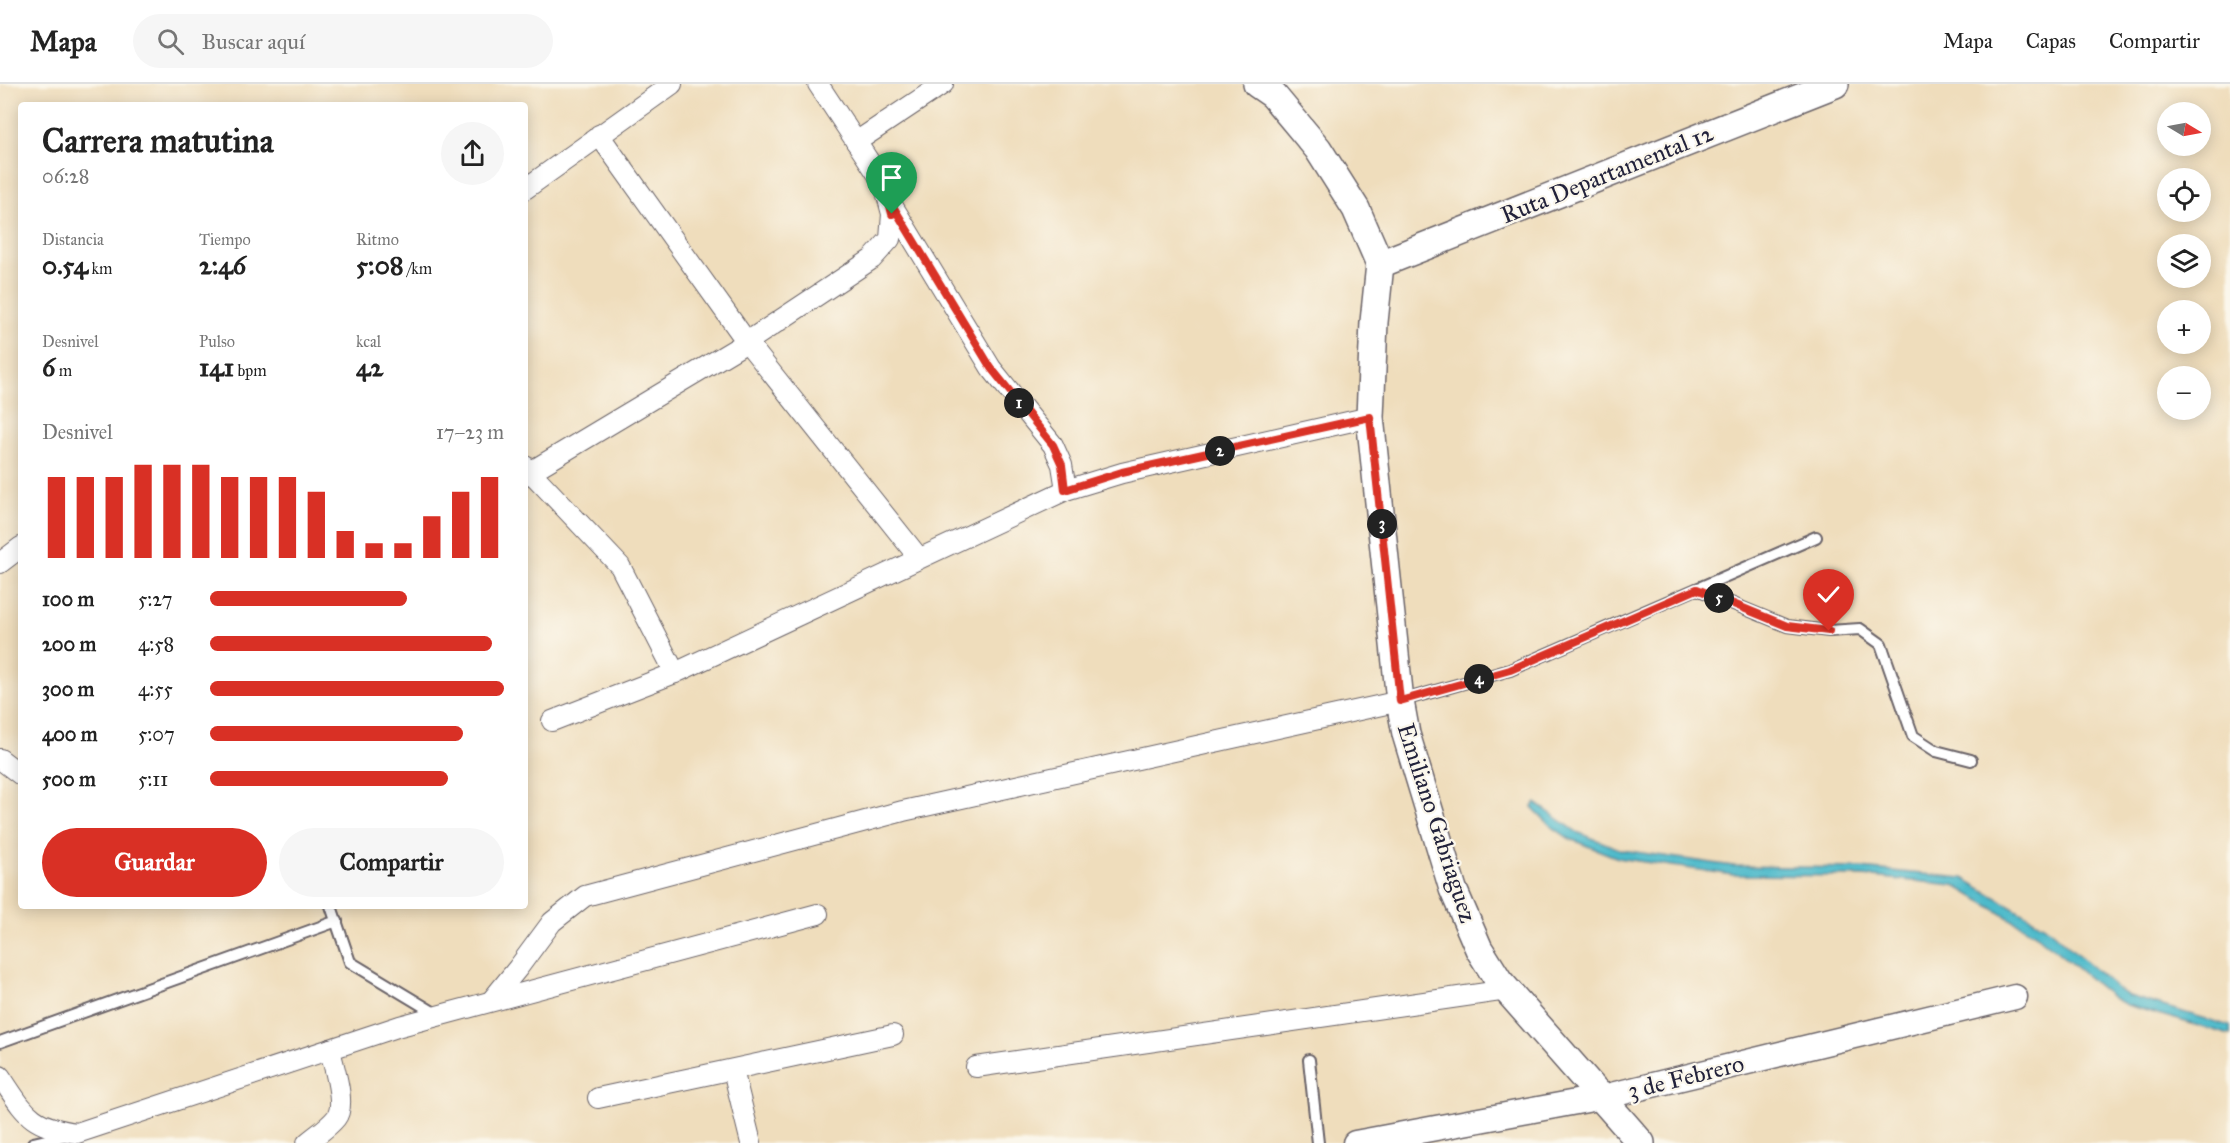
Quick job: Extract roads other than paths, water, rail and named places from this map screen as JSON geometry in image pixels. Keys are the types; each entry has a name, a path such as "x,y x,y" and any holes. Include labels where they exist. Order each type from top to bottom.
{"main road":[{"path":"1257,84 1273,95 1318,149 1356,209 1380,264"},
{"name":"Ruta Departamental 12","path":"1380,264 1835,84"},
{"name":"Emiliano Gabriaguez","path":"1380,264 1374,322 1370,417 1400,701 1406,734 1453,889 1479,950 1507,990 1641,1143"}],"street":[{"path":"528,187 672,84"},
{"path":"528,470 747,342 872,259 890,239 892,214 884,184 818,84"},
{"path":"856,142 943,84"},
{"path":"599,135 747,342 919,558"},
{"path":"888,198 991,368 1053,445 1062,465 1065,490"},
{"path":"552,721 675,673 1065,490 1122,472 1370,417"},
{"path":"528,472 620,566 675,673"},
{"path":"0,563 18,549"},
{"path":"492,1000 519,968 552,922 585,896 903,811 1400,701"},
{"path":"0,759 18,773"},
{"path":"0,1076 25,1112 39,1124 77,1133 438,1015 818,914"},
{"path":"976,1067 1507,990"},
{"name":"3 de Febrero","path":"1355,1143 1603,1097 2015,997"},
{"path":"598,1098 893,1035"},
{"path":"307,1143 336,1118 340,1109 340,1097 330,1049"},
{"path":"733,1070 751,1143"}],"lane":[{"path":"1400,701 1510,670 1816,537"},
{"path":"1697,589 1787,626 1829,631 1860,629 1881,644 1913,736 1936,751 1971,760"},
{"path":"332,909 350,962 438,1015"},
{"path":"0,1042 337,921"},
{"path":"1309,1060 1318,1143"},
{"path":"33,1143 77,1133"}],"water":[{"path":"1536,803 1577,832 1622,850 1733,866 1861,868 1963,878 2045,926 2120,991 2129,996 2230,1026 2230,1035 2127,1005 2113,998 2037,935 1954,885 1862,876 1733,875 1618,858 1570,839 1551,826 1532,807"}]}
